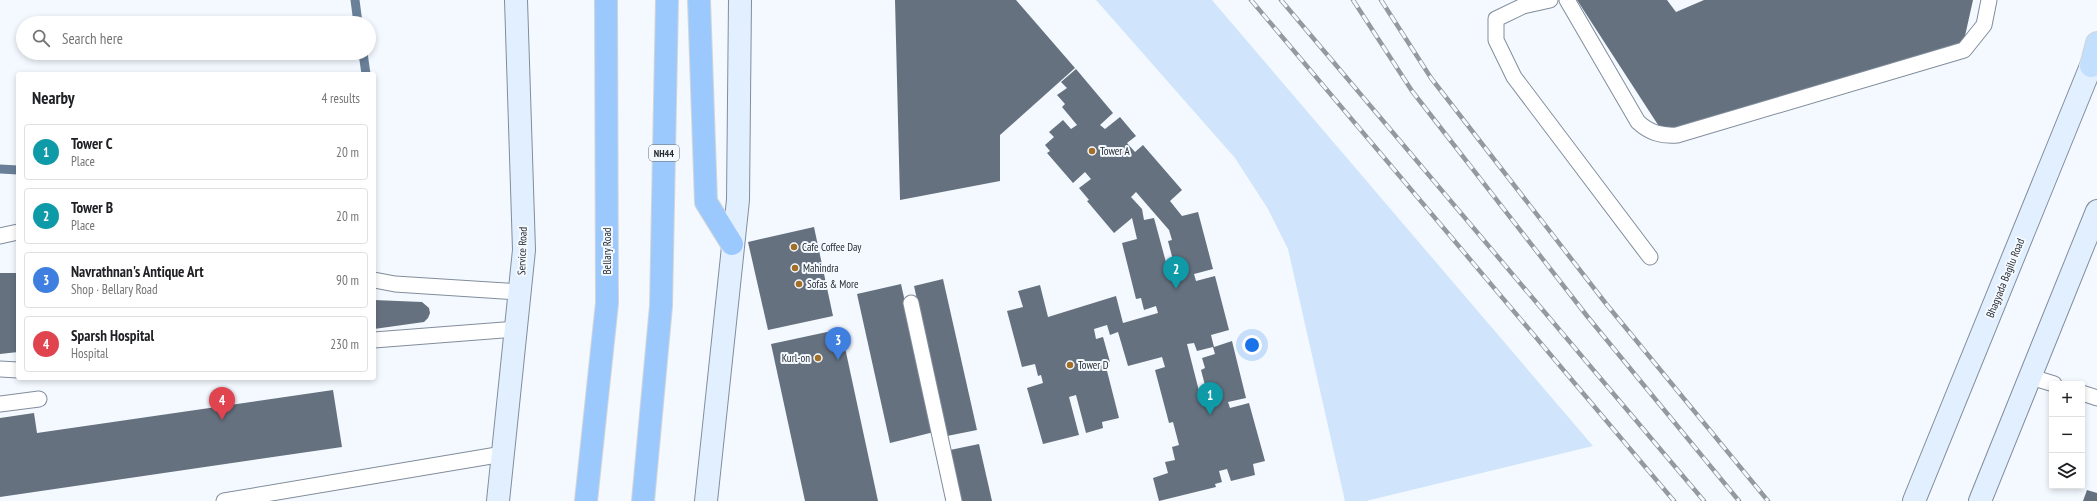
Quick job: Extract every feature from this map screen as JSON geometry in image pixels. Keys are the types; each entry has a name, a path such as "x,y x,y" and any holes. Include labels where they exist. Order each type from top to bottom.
{"highway":[{"name":"Bellary Road","path":"586,501 608,303 606,0"},
{"name":"NH44","path":"643,501 661,306 667,0"},
{"path":"699,0 706,202 732,244"}],"main road":[{"name":"Service Road","path":"498,501 524,250 516,0"},
{"path":"706,501 732,244 738,200 740,0"},
{"path":"2094,61 2097,43"},
{"name":"Bhagyada Bagilu Road","path":"1914,501 2094,61"},
{"path":"1980,501 2097,211"}],"lane":[{"path":"1550,0 1523,6 1496,19 1496,40 1514,77 1650,256"},
{"path":"1567,0 1638,122 1646,129 1656,134 1677,135 1964,50 1984,25 1988,0"},
{"path":"0,236 16,232"},
{"path":"376,280 395,284 520,292"},
{"path":"911,303 954,501"},
{"path":"376,340 516,329"},
{"path":"0,369 16,370"},
{"path":"2031,377 2049,382"},
{"path":"2085,394 2097,398"},
{"path":"0,404 39,399"},
{"path":"224,501 503,454"}],"shaded area":[{"path":"1096,0 1212,0 1593,446 1366,501 1345,501 1288,249 1268,209 1235,158"}],"building":[{"path":"895,0 1016,0 1075,68 1000,135 1000,181 900,200"},
{"path":"1577,0 1667,0 1676,12 1704,0 1973,0 1963,45 1662,131"},
{"path":"1076,69 1113,113 1100,125 1105,129 1120,117 1136,136 1127,143 1135,152 1143,145 1182,190 1170,201 1182,216 1198,212 1213,269 1194,274 1196,281 1215,276 1229,330 1211,335 1214,347 1232,341 1246,398 1228,402 1230,408 1249,403 1265,461 1253,464 1255,475 1231,481 1227,469 1219,471 1222,482 1215,484 1216,487 1159,501 1153,478 1168,473 1165,462 1175,460 1172,447 1179,445 1173,422 1169,423 1155,370 1165,367 1162,357 1128,366 1118,332 1110,335 1107,325 1094,329 1096,339 1103,337 1110,362 1105,363 1119,418 1102,422 1103,428 1086,433 1076,395 1069,397 1079,435 1043,444 1027,388 1043,383 1041,375 1038,376 1035,364 1022,367 1007,311 1023,307 1018,291 1040,285 1048,317 1116,296 1123,323 1158,313 1156,306 1144,310 1141,298 1136,299 1122,243 1137,239 1132,218 1114,233 1087,201 1089,200 1079,188 1091,179 1085,172 1073,183 1047,153 1050,151 1045,145 1054,137 1049,132 1063,120 1071,129 1077,125 1062,107 1065,104 1057,95 1067,88 1061,82","holes":["1136,192 1169,230 1172,240 1168,241 1174,264 1167,266 1154,218 1144,220 1142,209 1131,197","1194,343 1197,351 1213,347 1215,354 1202,358 1205,368 1201,370 1206,389 1199,391 1187,344"]},
{"path":"814,227 833,316 768,330 748,242"},
{"path":"0,273 16,273 16,352 0,354"},
{"path":"943,279 977,430 947,436 914,286"},
{"path":"901,284 934,432 890,443 857,294"},
{"path":"376,300 422,302 429,308 430,313 424,322 376,329"},
{"path":"841,329 878,501 805,501 771,344"},
{"path":"333,390 342,447 0,497 0,418 34,413 37,433"},
{"path":"979,444 992,501 961,501 950,450"},
{"path":"2087,490 2097,493 2097,501 2083,501"}],"waterway":[{"path":"355,0 357,16"},
{"path":"364,60 366,72"},
{"path":"0,169 16,170"}],"railway":[{"path":"1251,0 1674,501"},
{"path":"1281,0 1704,501"},
{"path":"1353,0 1412,91 1587,316 1739,501"},
{"path":"1381,0 1431,78 1607,305 1768,501"}],"place":[{"name":"Tower A","path":"1092,151"},
{"name":"Cafe Coffee Day","path":"794,247"},
{"name":"Mahindra","path":"795,268"},
{"name":"Sofas & More","path":"799,284"},
{"name":"Tower B","path":"1176,289"},
{"name":"Kurl-on","path":"818,358"},
{"name":"Navrathnan's Antique Art","path":"838,360"},
{"name":"Tower D","path":"1070,365"},
{"name":"Tower C","path":"1210,415"},
{"name":"Sparsh Hospital","path":"222,420"}]}
